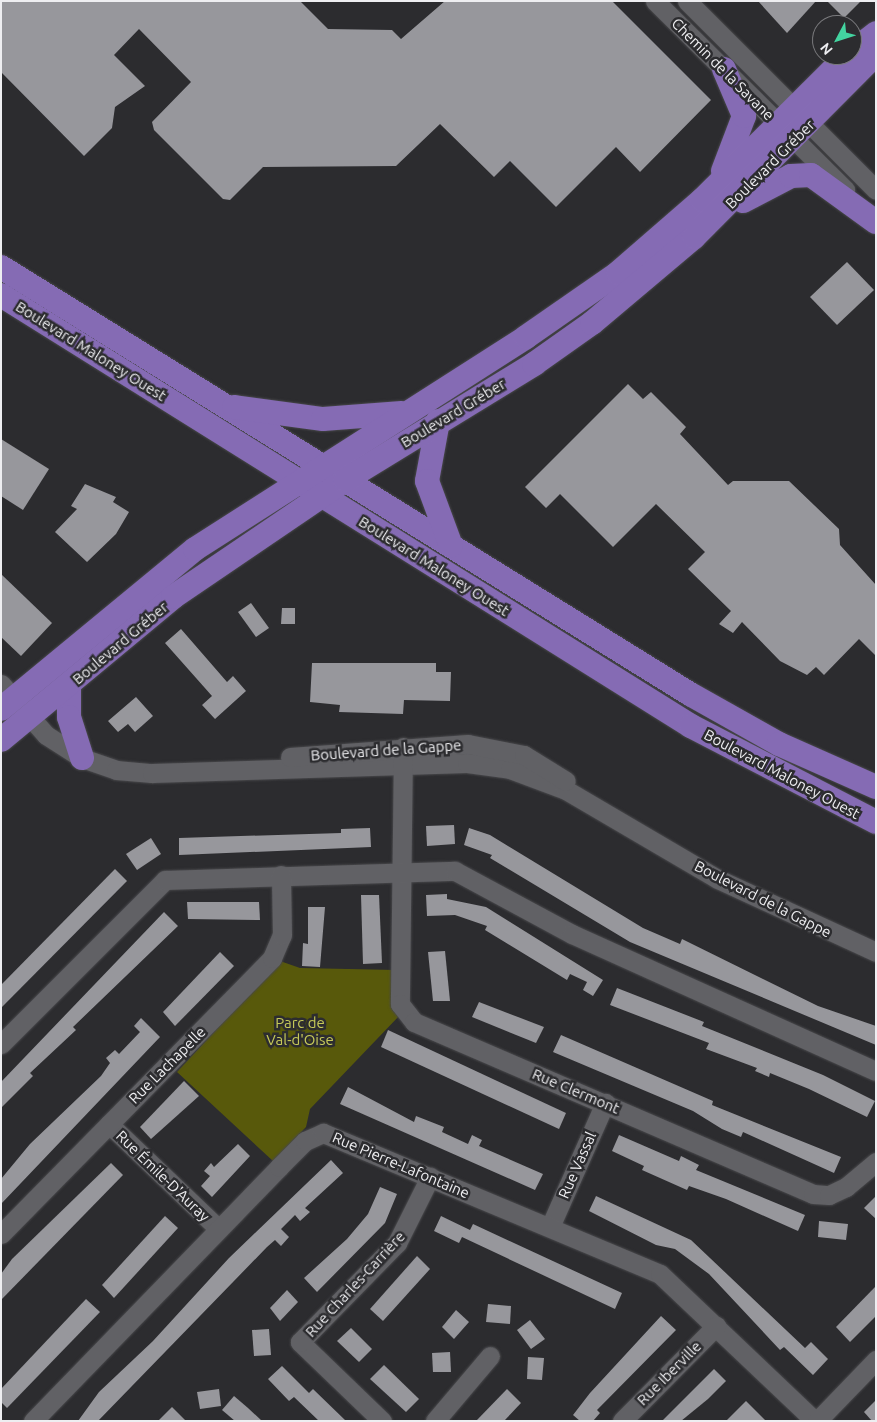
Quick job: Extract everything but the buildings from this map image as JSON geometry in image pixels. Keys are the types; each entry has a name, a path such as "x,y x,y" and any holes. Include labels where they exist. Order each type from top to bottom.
{"main road":[{"path":"862,44 876,33"},
{"name":"Boulevard Gréber","path":"5,697 167,570 298,480 406,413 618,273 714,188 794,124 876,54"},
{"name":"Boulevard Gréber","path":"1,740 69,686 173,597 345,480 565,344 665,264 717,215 794,124 840,65"},
{"path":"714,188 743,121 742,103 724,69"},
{"path":"717,215 779,181 801,174 820,178 876,222"},
{"name":"Boulevard Maloney Ouest","path":"1,267 725,714 876,787"},
{"name":"Boulevard Maloney Ouest","path":"1,295 709,736 876,822"},
{"path":"224,405 323,419 406,413"},
{"path":"438,422 426,481 451,546"},
{"path":"69,686 69,717 82,758"}],"street":[{"name":"Chemin de la Savane","path":"687,1 876,222"},
{"name":"Chemin de la Savane","path":"665,4 724,69 876,190"},
{"name":"Boulevard de la Gappe","path":"5,697 30,717 46,735 82,758 116,770 152,773 403,756 468,744 510,750 548,768 603,809 718,879 876,952"},
{"name":"Rue Clermont","path":"403,756 404,870 400,1004 409,1017 813,1194 829,1196 846,1187 876,1162"},
{"path":"1,1044 165,880 404,870 462,873 572,934 876,1071"},
{"name":"Rue Lachapelle","path":"1,1234 277,951 282,935 280,875"},
{"name":"Rue Vassal","path":"550,1227 605,1103"},
{"name":"Rue Émile-D'Auray","path":"109,1124 218,1228"},
{"name":"Rue Pierre-Lafontaine","path":"33,1421 218,1228 313,1135 334,1134 430,1177 660,1274 816,1421"},
{"name":"Rue Charles-Carrière","path":"382,1421 300,1342 397,1244 430,1177"},
{"name":"Rue Iberville","path":"622,1421 716,1326"},
{"path":"435,1421 490,1356"},
{"path":"816,1421 876,1360"}],"green space":[{"name":"Parc de Val-d'Oise","path":"280,961 300,968 396,970 400,1015 310,1109 306,1127 273,1161 177,1072"}]}
